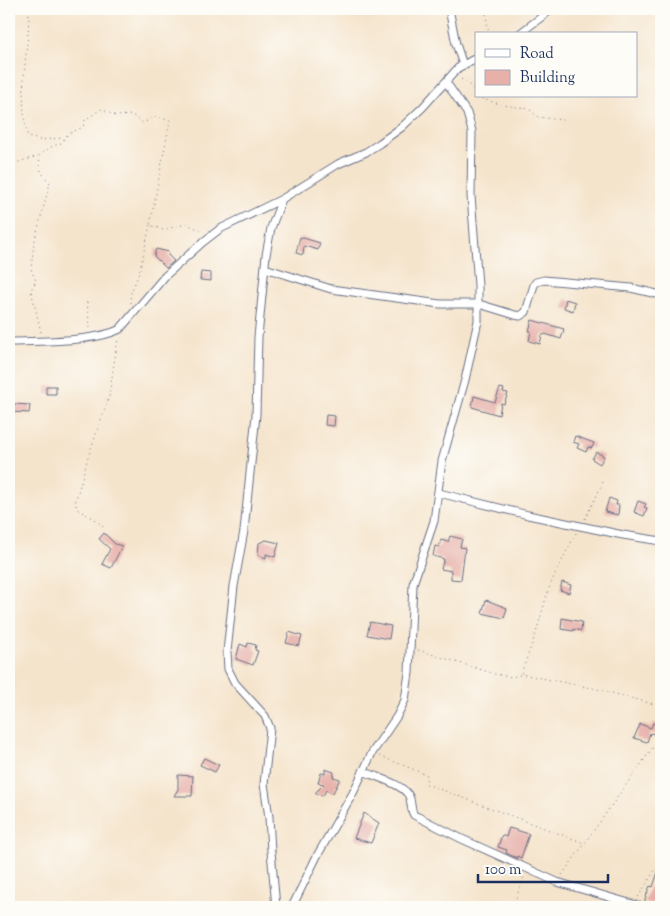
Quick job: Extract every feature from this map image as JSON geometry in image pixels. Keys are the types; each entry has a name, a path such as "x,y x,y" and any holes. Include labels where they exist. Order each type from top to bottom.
{"street":[{"path":"449,9 462,65"},
{"path":"522,32 552,9"},
{"path":"9,342 90,337 112,333 120,329 165,276 220,229 282,199 338,164 366,152 380,143 402,127 424,107 462,65 475,58"},
{"path":"292,907 317,856 349,801 372,753 405,700 413,584 430,534 439,493 442,461 476,337 479,304 471,196 472,131 467,113 446,82"},
{"path":"276,907 269,817 264,784 270,728 265,716 235,683 228,669 227,661 231,611 244,531 256,415 258,337 264,268 271,228 282,199"},
{"path":"264,268 331,289 440,304 479,304 510,314 524,314 528,309 534,285 536,282 544,280 631,288 661,295"},
{"path":"439,493 528,515 661,541"},
{"path":"363,771 403,789 410,798 412,813 462,839 557,882 643,907"}],"path":[{"path":"29,9 23,92 24,120 28,137 40,140 64,138"},
{"path":"485,9 488,32"},
{"path":"453,74 472,86 475,91"},
{"path":"479,98 503,105 529,109 538,117 563,120"},
{"path":"9,165 39,156 49,148 60,143 68,134 83,127 85,120 101,109 116,116 132,115 143,123 155,117 170,120 150,225 139,273 130,295 131,309 128,320"},
{"path":"39,156 41,172 50,183 34,243 31,270 36,281 31,290 42,340"},
{"path":"150,225 163,230 186,224 202,231"},
{"path":"87,302 90,337"},
{"path":"103,527 95,519 78,510 75,504 88,457 109,397 120,329"},
{"path":"521,674 555,574 603,482"},
{"path":"410,647 495,674 511,677 521,674 607,692 661,706"},
{"path":"557,882 661,736"},
{"path":"372,753 427,775 426,784 584,843"},
{"path":"634,904 661,861"},
{"path":"513,907 527,868"}],"building":[{"path":"300,237 320,243 318,250 304,246 303,255 296,253"},
{"path":"156,249 169,252 168,255 174,261 166,268 154,256"},
{"path":"201,272 211,273 211,281 200,280"},
{"path":"566,299 575,302 573,311 564,308"},
{"path":"532,320 564,329 561,339 545,334 542,335 540,344 529,341"},
{"path":"46,386 56,386 56,394 46,394"},
{"path":"500,388 504,389 503,392 508,393 504,404 501,403 499,415 472,407 474,396 495,402"},
{"path":"13,404 30,405 29,413 12,412"},
{"path":"326,415 335,416 334,426 325,425"},
{"path":"575,436 594,443 592,448 588,447 586,452 577,448 579,444 573,442"},
{"path":"596,452 604,456 600,464 592,459"},
{"path":"609,498 617,501 616,505 619,505 618,515 605,512"},
{"path":"638,501 646,504 644,507 647,508 644,516 634,512"},
{"path":"104,533 115,544 122,546 111,568 102,564 110,549 99,539"},
{"path":"450,536 462,539 460,547 465,548 461,580 451,579 451,571 441,569 444,559 433,556 435,546 439,547 441,540 448,542"},
{"path":"266,540 279,543 275,557 266,554 266,558 258,555 259,543"},
{"path":"562,582 571,585 569,593 560,590"},
{"path":"486,600 507,608 504,618 482,613"},
{"path":"562,618 582,622 581,631 561,629"},
{"path":"370,622 391,626 389,639 367,635"},
{"path":"289,632 302,636 299,646 286,643"},
{"path":"248,643 256,645 255,650 258,651 253,665 236,659 240,644 247,647"},
{"path":"653,723 660,724 658,735 650,733 647,742 634,738 640,724 651,728"},
{"path":"204,758 219,765 215,772 200,765"},
{"path":"325,769 334,772 333,777 340,779 333,793 326,790 323,796 315,793 324,784 318,783 321,773 325,774"},
{"path":"178,775 193,776 192,796 174,796 178,789"},
{"path":"364,813 379,823 371,843 354,838"},
{"path":"509,828 529,834 521,858 506,853 507,850 498,847 502,835 506,837"},
{"path":"660,866 661,905 656,905 645,902 645,900 650,886 653,887"}]}
